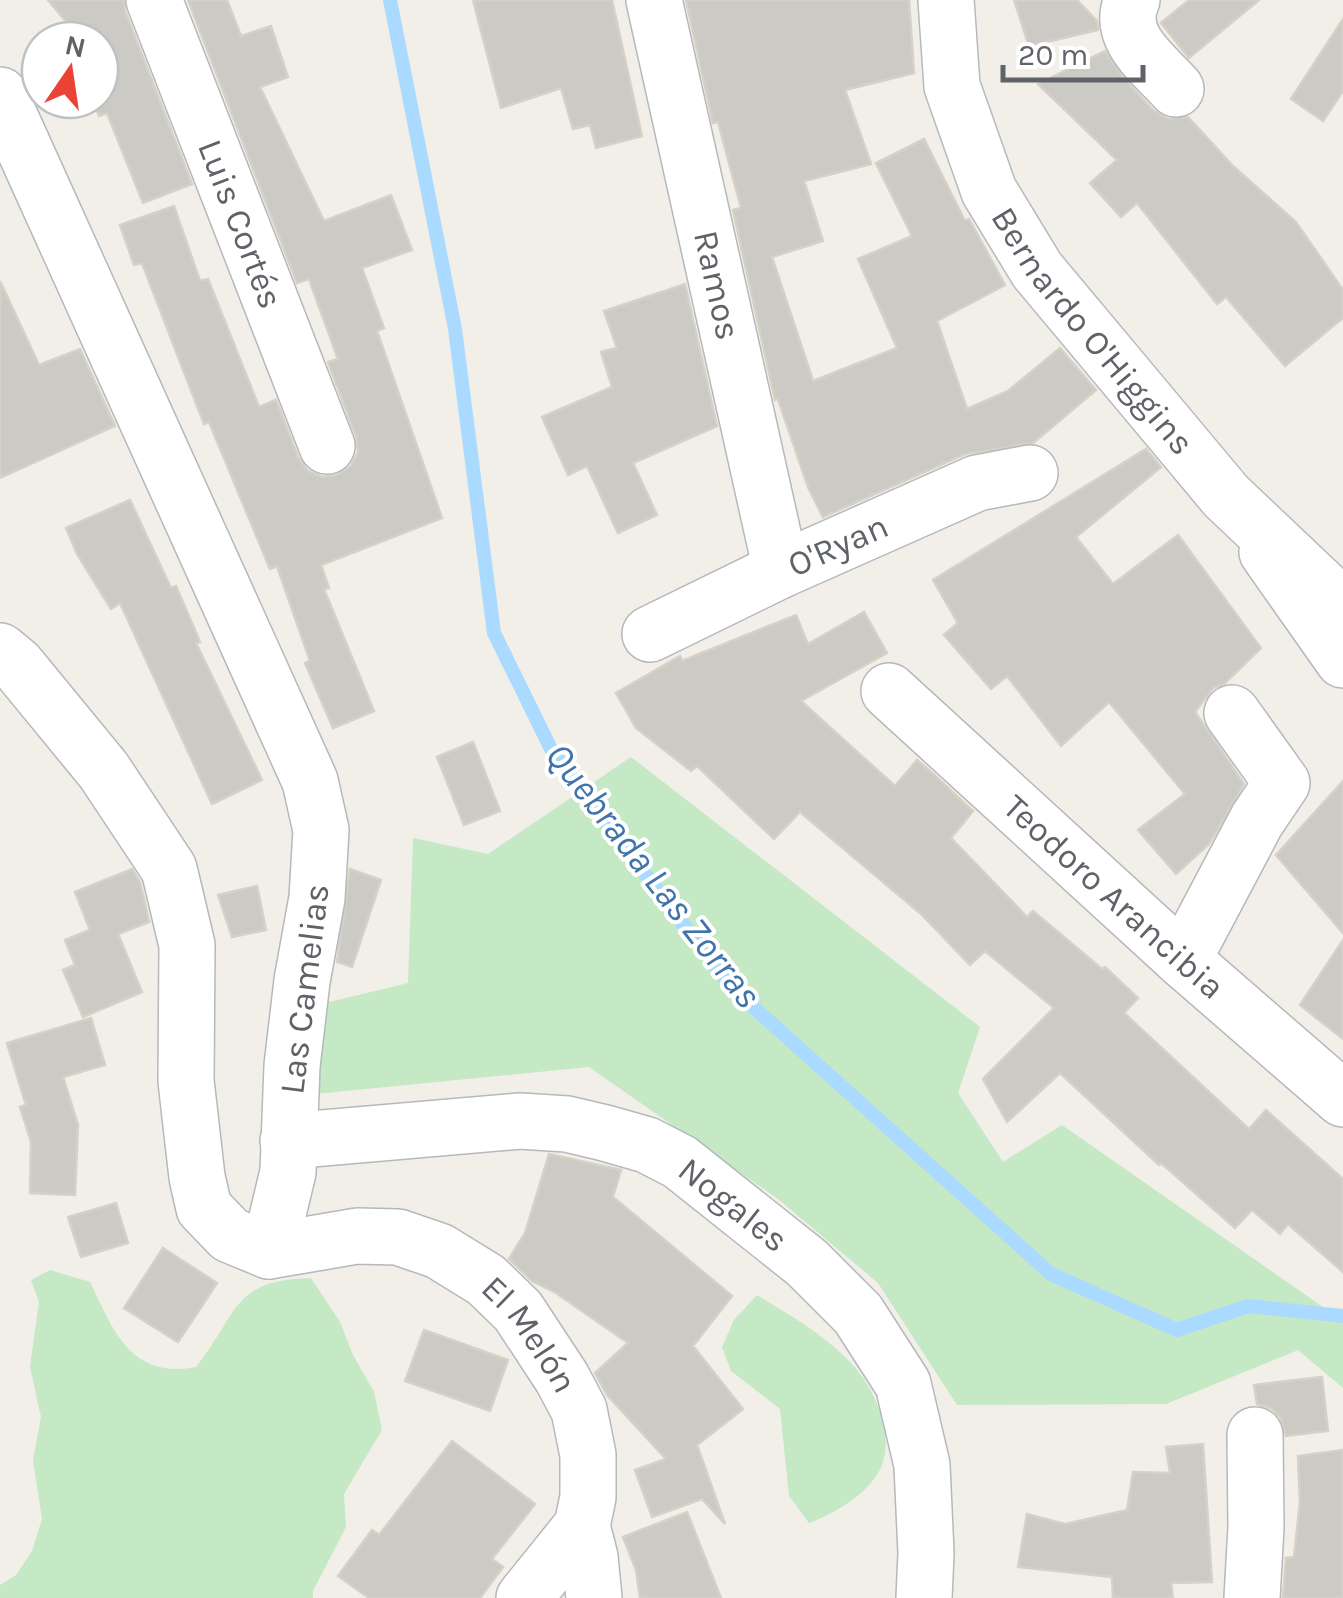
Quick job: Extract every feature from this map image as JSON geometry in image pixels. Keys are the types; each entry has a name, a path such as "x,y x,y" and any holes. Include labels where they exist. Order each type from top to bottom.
{"street":[{"name":"Luis Cortés","path":"154,0 327,446"},
{"name":"Ramos","path":"654,0 781,570"},
{"name":"Bernardo O'Higgins","path":"946,0 952,86 990,191 1036,270 1226,496 1343,607"},
{"path":"1132,0 1126,20 1128,36 1176,89"},
{"name":"Las Camelias","path":"0,95 310,781 321,830 317,898 292,1066 288,1172 268,1250"},
{"name":"O'Ryan","path":"650,634 781,570 977,483 1030,473"},
{"path":"1226,496 1343,660"},
{"path":"0,652 17,664 104,771 169,869 187,945 186,1081 204,1208 230,1235 268,1250"},
{"name":"Teodoro Arancibia","path":"889,691 1183,960 1343,1099"},
{"path":"1183,960 1256,820 1282,783 1232,713"},
{"name":"Nogales","path":"288,1142 520,1121 566,1124 605,1133 647,1145 680,1162 808,1263 858,1314 903,1384 922,1466 924,1598"},
{"name":"El Melón","path":"268,1250 357,1236 398,1237 439,1251 486,1280 518,1310 579,1410 588,1455 588,1497 582,1526"},
{"path":"1252,1598 1255,1435"},
{"path":"524,1598 582,1526"},
{"path":"582,1526 594,1598"}],"green space":[{"path":"631,757 980,1027 958,1093 1003,1162 1062,1125 1343,1321 1343,1388 1298,1350 1166,1404 957,1405 878,1283 778,1199 589,1067 305,1095 309,1007 408,983 413,838 488,854"},
{"path":"50,1270 90,1282 128,1348 155,1366 174,1369 196,1367 230,1316 251,1293 285,1280 311,1278 340,1322 374,1392 382,1430 344,1494 346,1527 313,1598 0,1598 0,1585 16,1575 32,1551 42,1519 33,1460 41,1417 30,1367 39,1302 31,1280"},
{"path":"757,1295 815,1332 847,1359 865,1381 883,1422 885,1451 877,1475 851,1501 809,1523 789,1496 780,1409 731,1371 722,1347 734,1320"}],"building":[{"path":"48,0 124,0 192,184 143,203 110,120 120,120 120,20 65,20"},
{"path":"188,0 227,0 241,36 271,26 288,77 260,87 324,221 391,195 412,250 362,268 384,328 377,331 442,518 321,565 329,588 324,589 374,711 333,728 305,663 310,661 277,566 270,569 209,422 204,424 142,263 134,265 120,225 174,206 200,281 208,279 259,407 276,400 298,457 308,471 323,477 337,475 351,466 358,452 356,436 328,362 338,359 309,279 297,283"},
{"path":"473,0 612,0 642,136 596,148 590,125 573,129 561,88 501,108"},
{"path":"686,0 909,0 914,73 845,90 871,164 804,181 823,241 772,257 813,381 897,348 858,259 912,236 876,163 924,139 965,221 969,219 1005,285 937,321 967,409 1008,391 1060,348 1096,390 1033,443 965,454 823,517 808,487 778,399 775,400 733,210 741,208 718,122 713,123"},
{"path":"1014,0 1077,0 1097,21 1098,30 1029,46"},
{"path":"1189,0 1259,0 1189,58 1161,23"},
{"path":"1343,19 1343,91 1323,121 1291,99"},
{"path":"1105,51 1153,110 1168,119 1188,117 1233,166 1296,222 1343,290 1343,318 1285,366 1226,297 1217,304 1137,203 1121,217 1090,183 1117,160 1038,84"},
{"path":"0,281 39,365 80,349 115,426 0,478"},
{"path":"685,284 717,426 633,463 657,515 618,533 587,466 568,475 542,417 612,387 601,352 617,348 604,311"},
{"path":"1146,449 1161,467 1076,537 1113,584 1178,535 1261,648 1224,684 1213,688 1195,712 1244,784 1209,844 1176,874 1138,830 1185,794 1109,702 1061,746 1007,676 991,689 944,635 958,623 933,580"},
{"path":"130,500 171,588 176,586 200,642 196,643 262,780 212,804 120,603 111,609 77,554 66,528"},
{"path":"864,612 887,653 801,701 895,786 917,760 931,772 973,811 951,838 1027,917 1033,911 1138,998 1124,1013 1249,1129 1266,1110 1343,1179 1343,1272 1288,1224 1280,1234 1252,1210 1235,1228 1159,1165 1060,1073 1007,1122 983,1079 1054,1008 985,951 970,965 921,914 800,812 774,839 697,766 691,771 636,728 616,693 680,656 682,661 796,615 808,644"},
{"path":"473,742 500,811 464,825 437,757"},
{"path":"1343,781 1343,933 1276,855"},
{"path":"132,869 140,882 149,922 118,934 142,992 83,1017 63,970 75,965 65,940 90,930 75,892"},
{"path":"350,869 381,880 352,967 337,962"},
{"path":"257,886 266,930 232,937 218,895"},
{"path":"1343,940 1343,1039 1300,1005"},
{"path":"91,1018 105,1065 63,1077 78,1125 75,1195 30,1193 31,1142 20,1107 26,1105 7,1043"},
{"path":"549,1154 621,1170 613,1197 732,1296 693,1346 743,1409 697,1445 725,1524 702,1499 652,1517 635,1470 666,1459 607,1395 595,1373 628,1343 532,1281 509,1259 525,1233"},
{"path":"116,1203 128,1243 81,1257 68,1217"},
{"path":"163,1248 217,1283 178,1342 124,1308"},
{"path":"424,1330 508,1360 490,1411 405,1381"},
{"path":"1322,1377 1328,1431 1286,1436 1281,1418 1271,1408 1257,1404 1254,1385"},
{"path":"452,1441 535,1504 492,1559 503,1567 480,1598 369,1598 338,1576 372,1530 379,1535"},
{"path":"1203,1444 1212,1582 1171,1583 1173,1598 1113,1598 1112,1577 1018,1567 1027,1514 1065,1524 1127,1510 1133,1472 1170,1473 1166,1447"},
{"path":"1343,1450 1343,1598 1283,1598 1286,1558 1294,1557 1300,1502 1298,1456"},
{"path":"687,1512 721,1598 640,1598 636,1570 623,1537"}],"waterway":[{"name":"Quebrada Las Zorras","path":"390,0 455,329 494,633 552,751 731,987 1051,1274 1177,1330 1248,1306 1343,1316"}]}
